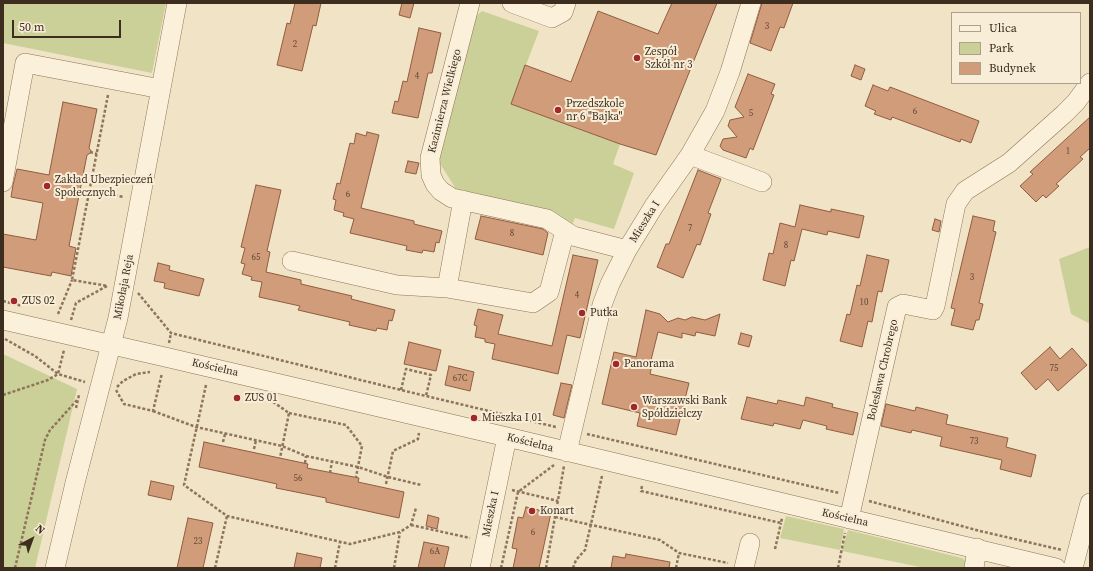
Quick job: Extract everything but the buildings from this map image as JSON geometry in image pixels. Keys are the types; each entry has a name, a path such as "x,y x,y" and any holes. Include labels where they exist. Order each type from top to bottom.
{"street":[{"name":"Mikołaja Reja","path":"55,568 75,483 112,345 124,290 177,3"},
{"name":"Kazimierza Wielkiego","path":"470,3 430,158 431,175 435,184 441,191 452,198 547,219 573,236 627,250"},
{"path":"512,3 552,18 563,12 566,3"},
{"name":"Mieszka I","path":"566,459 602,305 610,284 627,250 654,206 690,155 715,111 730,72 751,3"},
{"path":"3,182 25,63 161,89"},
{"name":"Bolesława Chrobrego","path":"849,519 897,307 903,304 932,310 935,306 956,204 965,191 1009,163 1064,114 1076,102 1090,83"},
{"path":"690,155 762,182"},
{"path":"447,288 463,200"},
{"path":"292,261 397,285 447,288 532,303 549,292 565,231"},
{"name":"Kościelna","path":"3,320 507,437 566,459 849,519 977,548 1056,568"},
{"name":"Mieszka I","path":"480,568 507,437"},
{"path":"1075,561 1090,503"},
{"path":"745,567 750,543"},
{"path":"974,568 977,548"}],"path":[{"path":"58,314 72,280 111,80"},
{"path":"90,152 97,154"},
{"path":"90,191 130,198"},
{"path":"72,280 107,286"},
{"path":"136,293 140,293 170,333 572,431 853,496 980,531 1075,561"},
{"path":"168,344 170,333"},
{"path":"3,338 34,356 58,374 84,382"},
{"path":"401,390 406,369 431,375 426,396"},
{"path":"168,373 146,372 136,374 124,381 115,389 124,404 153,411 196,427 282,446 306,456 358,467 388,478 421,486"},
{"path":"153,411 162,372"},
{"path":"3,395 48,380 58,374"},
{"path":"200,382 213,386"},
{"path":"206,385 184,485 227,516 350,544 400,532 411,525 416,508"},
{"path":"262,397 269,399 289,413 346,425 362,446 356,477"},
{"path":"15,568 45,440 50,430 78,398"},
{"path":"280,458 289,413"},
{"path":"386,484 393,451 418,439 423,418"},
{"path":"223,442 225,434"},
{"path":"254,449 256,440"},
{"path":"305,463 306,456"},
{"path":"501,568 518,492 556,464 566,459"},
{"path":"546,568 566,459"},
{"path":"330,473 332,461"},
{"path":"573,568 576,560 585,550 602,475 609,477"},
{"path":"636,483 643,484 641,491 780,523"},
{"path":"496,487 558,501"},
{"path":"215,568 227,516"},
{"path":"775,549 782,516"},
{"path":"555,517 660,540 679,553 745,567"},
{"path":"838,568 849,519"},
{"path":"411,525 472,538"},
{"path":"394,568 400,532"},
{"path":"335,568 340,542"},
{"path":"676,568 679,553"}],"green space":[{"path":"3,3 166,3 152,73 3,43"},
{"path":"482,11 539,31 511,104 620,144 613,164 634,173 614,229 575,218 571,227 456,189 439,162 475,17"},
{"path":"1090,247 1090,324 1071,314 1059,259"},
{"path":"3,354 77,389 35,568 3,568"},
{"path":"786,516 844,529 840,550 780,538"},
{"path":"848,530 962,558 966,561 968,568 925,568 842,551"}],"place":[{"name":"Zespół Szkół nr 3","path":"637,58"},
{"name":"Przedszkole nr 6 \"Bajka\"","path":"558,110"},
{"name":"Zakład Ubezpieczeń Społecznych","path":"47,186"},
{"name":"ZUS 02","path":"14,301"},
{"name":"Putka","path":"582,313"},
{"name":"Panorama","path":"616,364"},
{"name":"ZUS 01","path":"237,398"},
{"name":"Warszawski Bank Spółdzielczy","path":"634,407"},
{"name":"Mieszka I 01","path":"474,418"},
{"name":"Konart","path":"532,511"}]}
